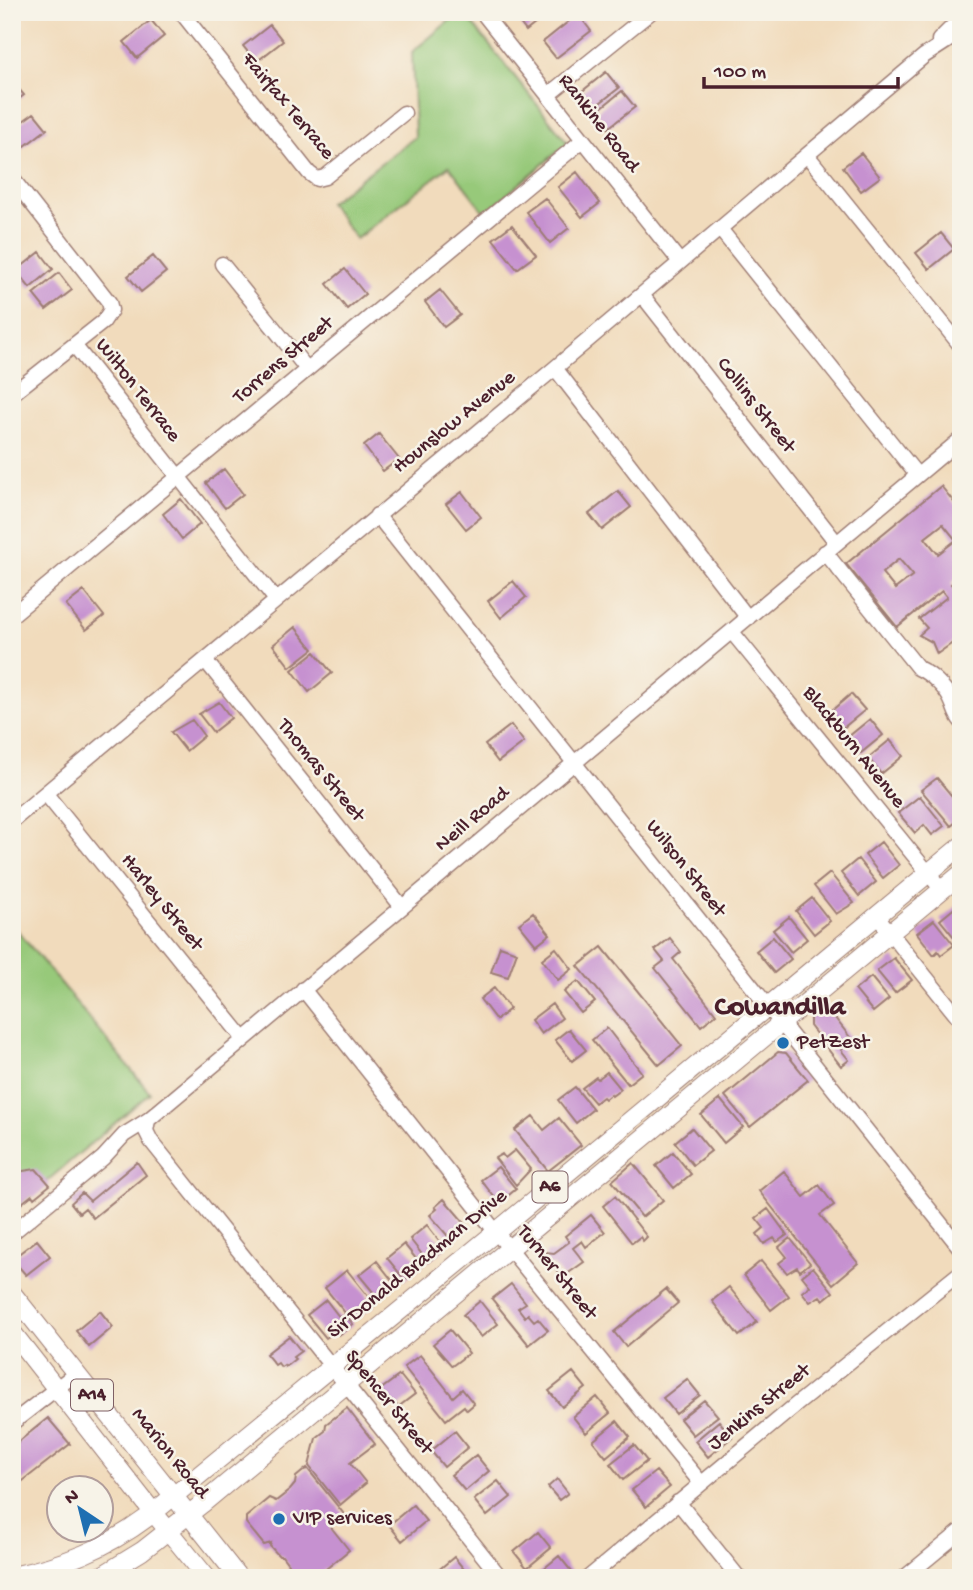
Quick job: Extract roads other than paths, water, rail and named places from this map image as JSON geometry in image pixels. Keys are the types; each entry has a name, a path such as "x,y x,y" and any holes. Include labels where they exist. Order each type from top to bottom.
{"main road":[{"name":"Sir Donald Bradman Drive","path":"12,1576 45,1569 85,1555 117,1538 153,1513 961,846"},
{"name":"A6","path":"98,1578 142,1551 189,1515 961,874"},
{"name":"Marion Road","path":"12,1293 239,1578"},
{"name":"A14","path":"12,1332 207,1578"},
{"path":"214,1547 209,1518 217,1501 244,1470"},
{"path":"85,1555 125,1526 137,1503 136,1491"},
{"path":"142,1551 172,1551 191,1557"}],"street":[{"name":"Fairfax Terrace","path":"181,12 309,173 317,179 325,177 404,113"},
{"name":"Rankine Road","path":"482,12 680,262"},
{"path":"548,95 652,12"},
{"name":"Hounslow Avenue","path":"12,821 720,229 924,56 961,18"},
{"name":"Hounslow Avenue","path":"924,56 961,32"},
{"name":"Torrens Street","path":"12,615 583,140"},
{"path":"807,155 961,346"},
{"name":"Wilton Terrace","path":"12,178 109,302 111,310 103,322 74,345 276,600"},
{"path":"720,229 917,475"},
{"path":"222,264 307,369"},
{"name":"Collins Street","path":"642,295 918,668 930,674 952,700 955,713 961,721"},
{"path":"12,394 74,345"},
{"path":"555,368 748,618"},
{"name":"Neill Road","path":"12,1233 103,1158 124,1135 148,1120 961,439"},
{"name":"Wilson Street","path":"377,514 961,1249"},
{"name":"Blackburn Avenue","path":"732,632 942,890"},
{"name":"Thomas Street","path":"205,660 402,907"},
{"name":"Harley Street","path":"46,793 244,1040"},
{"path":"876,915 961,1021"},
{"name":"Turner Street","path":"303,989 510,1250 701,1483"},
{"name":"Spencer Street","path":"148,1120 146,1131 150,1140 501,1578"},
{"name":"Jenkins Street","path":"588,1578 961,1272"},
{"path":"12,1423 75,1374"},
{"path":"678,1502 739,1578"},
{"path":"904,1578 961,1531"}],"place":[{"name":"PetZest","path":"783,1043"},
{"name":"VIP services","path":"279,1519"}],"district":[{"name":"Cowandilla","path":"780,1008"}]}
